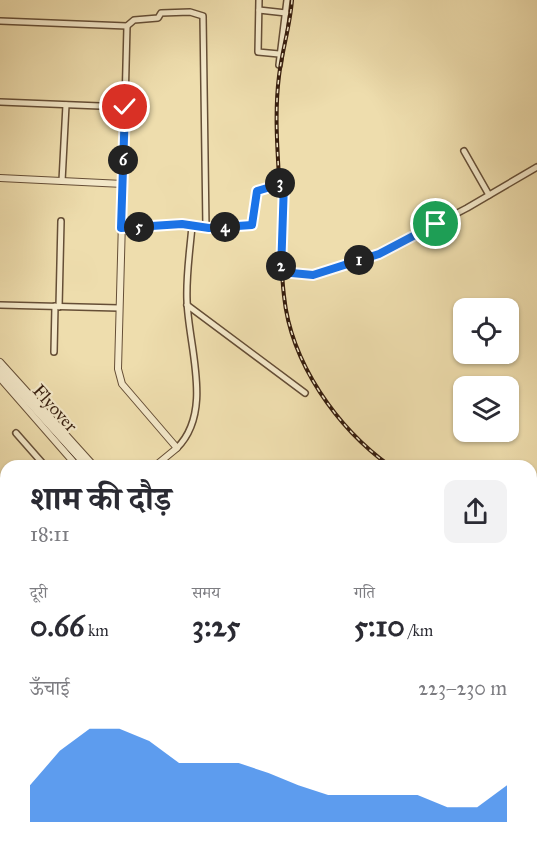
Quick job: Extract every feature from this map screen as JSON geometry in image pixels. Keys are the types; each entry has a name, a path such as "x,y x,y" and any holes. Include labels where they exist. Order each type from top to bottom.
{"main road":[{"name":"Flyover","path":"0,370 82,460"}],"street":[{"path":"259,0 258,52 279,54"},
{"path":"279,65 286,0"},
{"path":"259,10 286,13"},
{"path":"0,21 127,26 134,20 158,18 161,13 190,12 203,16 206,228"},
{"path":"127,26 118,369 122,384 177,448"},
{"path":"0,102 125,107"},
{"path":"62,181 66,105"},
{"path":"464,151 489,195"},
{"path":"121,228 192,226 206,228 252,225 257,191 284,183 281,272 313,275 379,254 537,167"},
{"path":"0,178 123,184"},
{"path":"54,352 61,221"},
{"path":"162,460 177,448 191,430 195,411 196,388 187,305 192,226"},
{"path":"0,305 119,308"},
{"path":"187,305 305,393"},
{"path":"0,362 89,460"},
{"path":"0,378 72,460"},
{"path":"16,433 40,460"}],"railway":[{"path":"292,0 279,76 277,121 282,271 288,321 296,345 320,392 352,433 382,460"}],"route":[{"path":"125,107 121,228 182,224 209,228 252,225 257,191 284,183 281,272 313,275 379,254 436,224"}]}
